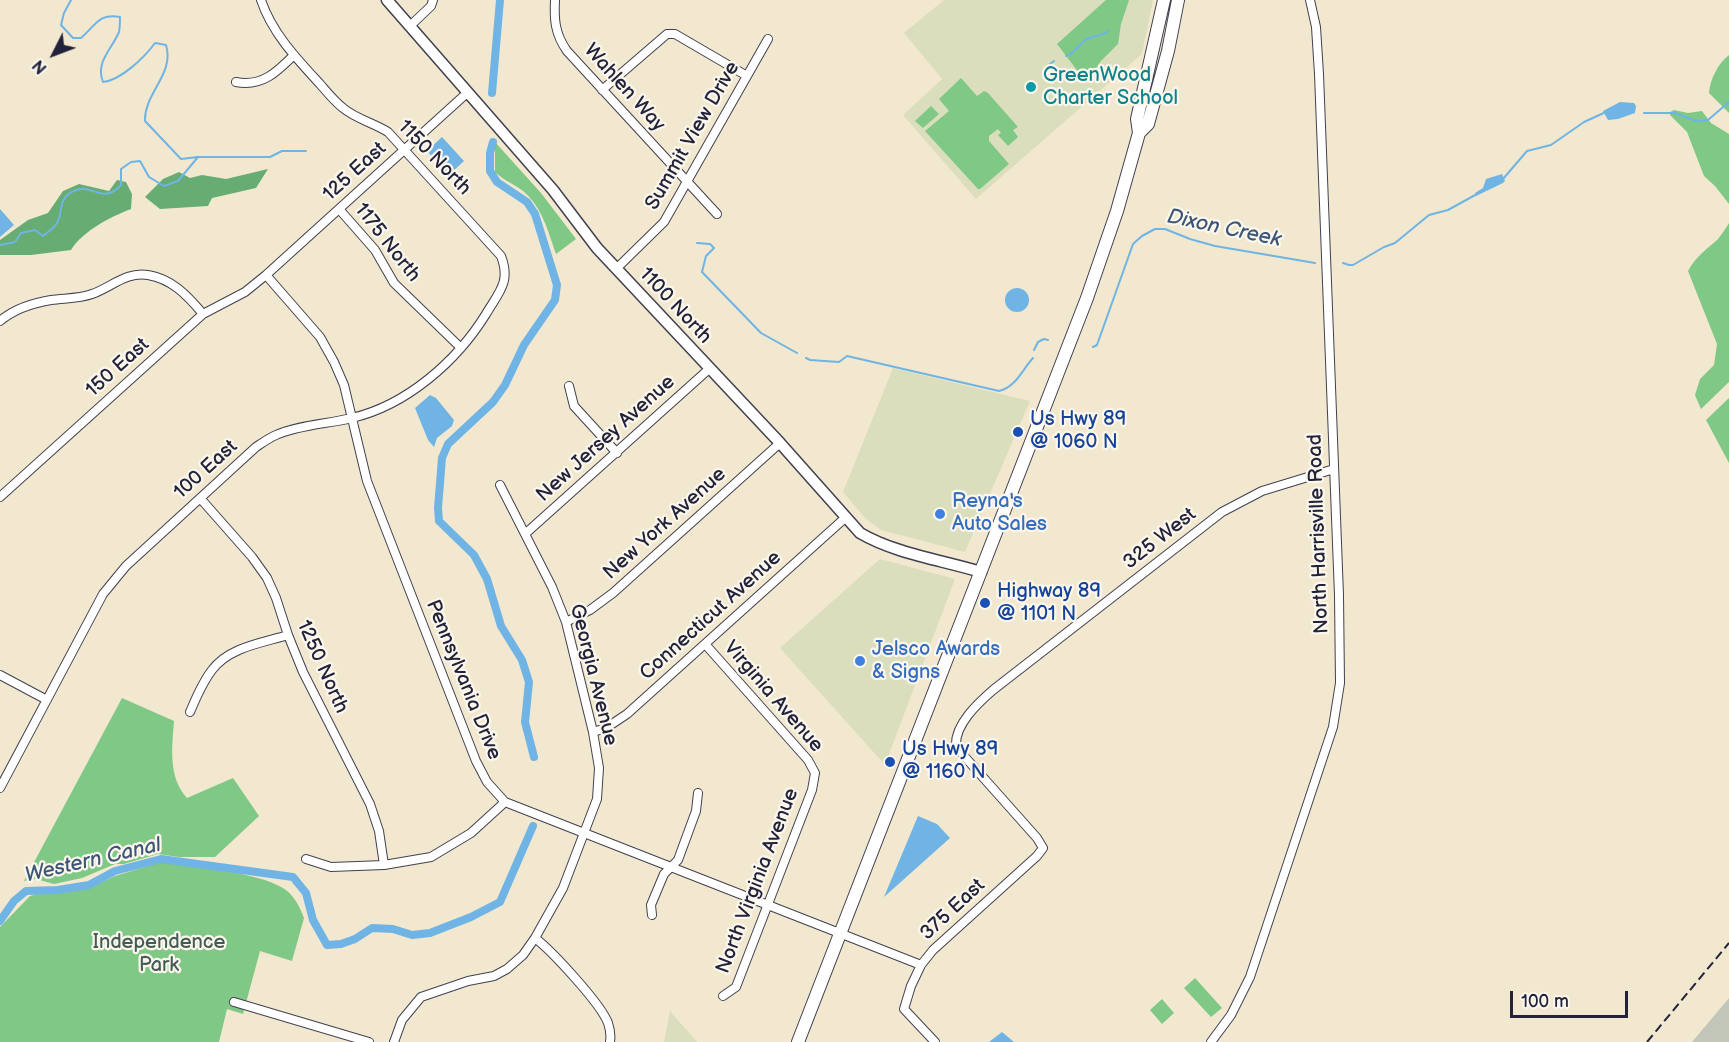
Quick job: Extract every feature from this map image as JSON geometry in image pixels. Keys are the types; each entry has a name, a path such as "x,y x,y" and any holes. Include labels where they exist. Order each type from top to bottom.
{"main road":[{"path":"798,1042 1098,268 1139,133 1137,119 1164,0"},
{"path":"1139,133 1148,124 1168,51 1178,0"}],"street":[{"name":"1150 North","path":"261,0 276,31 294,55 342,108 388,132 406,149 501,256 506,268"},
{"name":"1100 North","path":"387,0 553,190 597,248 780,443 860,533 874,541 981,572"},
{"path":"410,26 431,6 433,0"},
{"name":"Wahlen Way","path":"555,0 555,27 560,40 602,90 717,214"},
{"name":"North Harrisville Road","path":"1211,1042 1231,1016 1250,977 1336,711 1340,683 1319,74 1316,27 1310,0"},
{"path":"602,90 667,34 675,34 747,76"},
{"name":"Summit View Drive","path":"616,269 664,222 768,39"},
{"path":"236,82 249,84 266,79 294,55"},
{"name":"125 East","path":"266,275 467,93"},
{"name":"1175 North","path":"339,209 375,250 394,283 461,348"},
{"name":"100 East","path":"0,788 103,594 126,566 256,447 276,435 381,410 405,396 448,362 472,336 506,280 506,268"},
{"path":"2,316 49,300 92,294 128,277 144,274 164,279 180,289 203,314"},
{"name":"150 East","path":"0,497 203,314 245,292 266,275"},
{"name":"Pennsylvania Drive","path":"266,275 320,337 334,362 344,385 367,481 476,761 487,782 505,802 841,933"},
{"name":"New Jersey Avenue","path":"525,534 709,369"},
{"path":"569,386 574,406 616,453"},
{"name":"New York Avenue","path":"566,622 590,610 613,593 780,443"},
{"name":"325 West","path":"1043,848 1037,838 956,747 957,735 973,709 993,690 1222,512 1262,491 1334,469"},
{"name":"Georgia Avenue","path":"394,1042 402,1020 421,997 468,981 494,976 507,969 523,955 563,888 597,799 599,768 593,732 566,622 552,587 500,485"},
{"name":"1250 North","path":"200,498 252,557 267,578 303,672 370,804 379,831 384,865"},
{"name":"Connecticut Avenue","path":"593,732 618,721 845,518"},
{"path":"190,712 211,671 222,660 237,651 288,635"},
{"name":"Virginia Avenue","path":"705,644 808,760 815,773"},
{"path":"0,675 47,700"},
{"name":"North Virginia Avenue","path":"723,996 736,987 812,790 815,773"},
{"path":"652,915 651,905 664,874 678,860 696,811 698,793"},
{"path":"306,859 331,867 384,865 431,857 471,833 505,802"},
{"name":"375 East","path":"935,1042 904,1009 910,986 921,965 947,936 1037,856 1043,848"},
{"path":"841,933 921,965"},
{"path":"535,938 549,949 597,1006 608,1022 610,1042"},
{"path":"234,1002 369,1042"}],"shaded area":[{"path":"944,0 1153,0 1142,54 976,199 903,115 942,79 904,33"},
{"path":"893,368 1030,401 965,552 881,530 866,519 843,492"},
{"path":"880,559 955,579 885,765 780,648"},
{"path":"1729,998 1729,1042 1692,1042"},
{"path":"670,1011 697,1042 664,1042"}],"green space":[{"path":"1106,0 1129,0 1121,24 1118,44 1100,62 1092,74 1083,78 1057,44"},
{"path":"1729,55 1729,113 1709,93 1715,72"},
{"path":"961,78 977,96 984,91 988,93 1018,127 1013,130 1018,137 1008,146 998,135 1001,133 998,129 989,136 989,141 1009,164 980,189 925,131 949,111 939,99"},
{"path":"931,106 939,114 923,128 915,121"},
{"path":"1674,110 1688,113 1702,111 1711,123 1729,134 1729,204 1704,176 1687,132 1670,115 1670,112"},
{"path":"495,142 541,193 576,239 556,254 544,220 530,197 495,172"},
{"path":"268,169 256,188 212,198 208,206 160,209 145,197 163,179 179,172 190,178 202,175 226,179"},
{"path":"117,180 126,182 132,194 131,209 98,225 82,237 71,250 31,255 0,255 0,240 28,220 48,213 63,191 79,184 109,191"},
{"path":"1729,223 1729,382 1701,409 1695,395 1700,379 1714,365 1717,344 1688,271 1698,257 1718,239"},
{"path":"1729,398 1729,463 1706,420"},
{"path":"122,698 174,721 172,752 174,772 187,798 233,778 259,816 215,857 179,857 158,854 124,864 115,864 82,878 54,884 36,879 24,881"},
{"name":"Independence Park","path":"161,862 242,874 272,882 287,891 304,918 292,961 260,951 243,1014 227,1009 219,1042 0,1042 0,927 30,896 90,888 115,876"},
{"path":"1195,978 1222,1008 1211,1017 1184,988"},
{"path":"1162,999 1174,1013 1162,1024 1150,1010"}],"water":[{"path":"1620,102 1634,103 1635,113 1608,120 1603,111"},
{"path":"442,137 464,161 449,175 427,151"},
{"path":"1502,174 1505,181 1503,183 1476,196 1475,193 1483,188 1486,179"},
{"path":"0,209 14,225 0,237"},
{"path":"1017,288 1025,292 1029,300 1025,308 1017,312 1009,308 1005,300 1009,292"},
{"path":"430,395 436,398 454,420 452,426 437,438 434,447 428,440 415,408"},
{"path":"918,816 937,824 950,838 884,897"},
{"path":"1002,1032 1014,1042 989,1042"}],"waterway":[{"path":"71,0 61,25 73,38 81,38 102,18 120,17 119,32 101,68 103,82 117,77 132,67 155,43 166,45 168,55 166,65 149,101 145,121 181,159 198,157"},
{"name":"Western Canal","path":"492,93 500,0"},
{"path":"1066,56 1085,40 1108,31"},
{"path":"1050,64 1054,61"},
{"name":"Dixon Creek","path":"1644,113 1675,113 1696,121 1708,120 1729,102"},
{"name":"Dixon Creek","path":"1503,179 1527,151 1551,145 1584,122 1606,112"},
{"name":"Western Canal","path":"493,142 490,153 490,171 497,182 527,202 535,214 557,285 555,300 524,345 505,385 493,402 448,444 442,458 438,508 439,521 474,555 487,579 501,626 522,660 529,682 525,722 534,757"},
{"name":"Dixon Creek","path":"0,245 15,242 21,233 35,230 43,236 57,223 66,196 84,189 102,194 114,191 121,185 121,169 131,162 140,161 149,177 164,186 178,181 198,157 270,157 282,151 306,151"},
{"name":"Dixon Creek","path":"1343,263 1353,265 1395,243 1429,215 1448,210 1477,194"},
{"name":"Dixon Creek","path":"1093,347 1097,345 1133,244 1155,229 1165,229 1215,246 1315,263"},
{"name":"Dixon Creek","path":"697,243 710,244 714,248 706,256 702,272 761,333 797,353"},
{"name":"Dixon Creek","path":"1034,350 1038,342 1048,340"},
{"name":"Dixon Creek","path":"806,358 839,362 847,356 999,391 1010,386 1033,358"},
{"name":"Western Canal","path":"0,921 14,901 26,891 58,890 89,885 115,871 161,859 293,877 306,893 313,920 327,945 341,944 355,939 372,928 393,929 412,935 430,933 471,917 500,902 533,826"}],"railway":[{"path":"1647,1042 1729,943"}],"place":[{"name":"GreenWood Charter School","path":"1031,87"},
{"name":"Us Hwy 89 @ 1060 N","path":"1018,432"},
{"name":"Reyna's Auto Sales","path":"940,514"},
{"name":"Highway 89 @ 1101 N","path":"985,603"},
{"name":"Jelsco Awards & Signs","path":"860,661"},
{"name":"Us Hwy 89 @ 1160 N","path":"890,762"}]}
